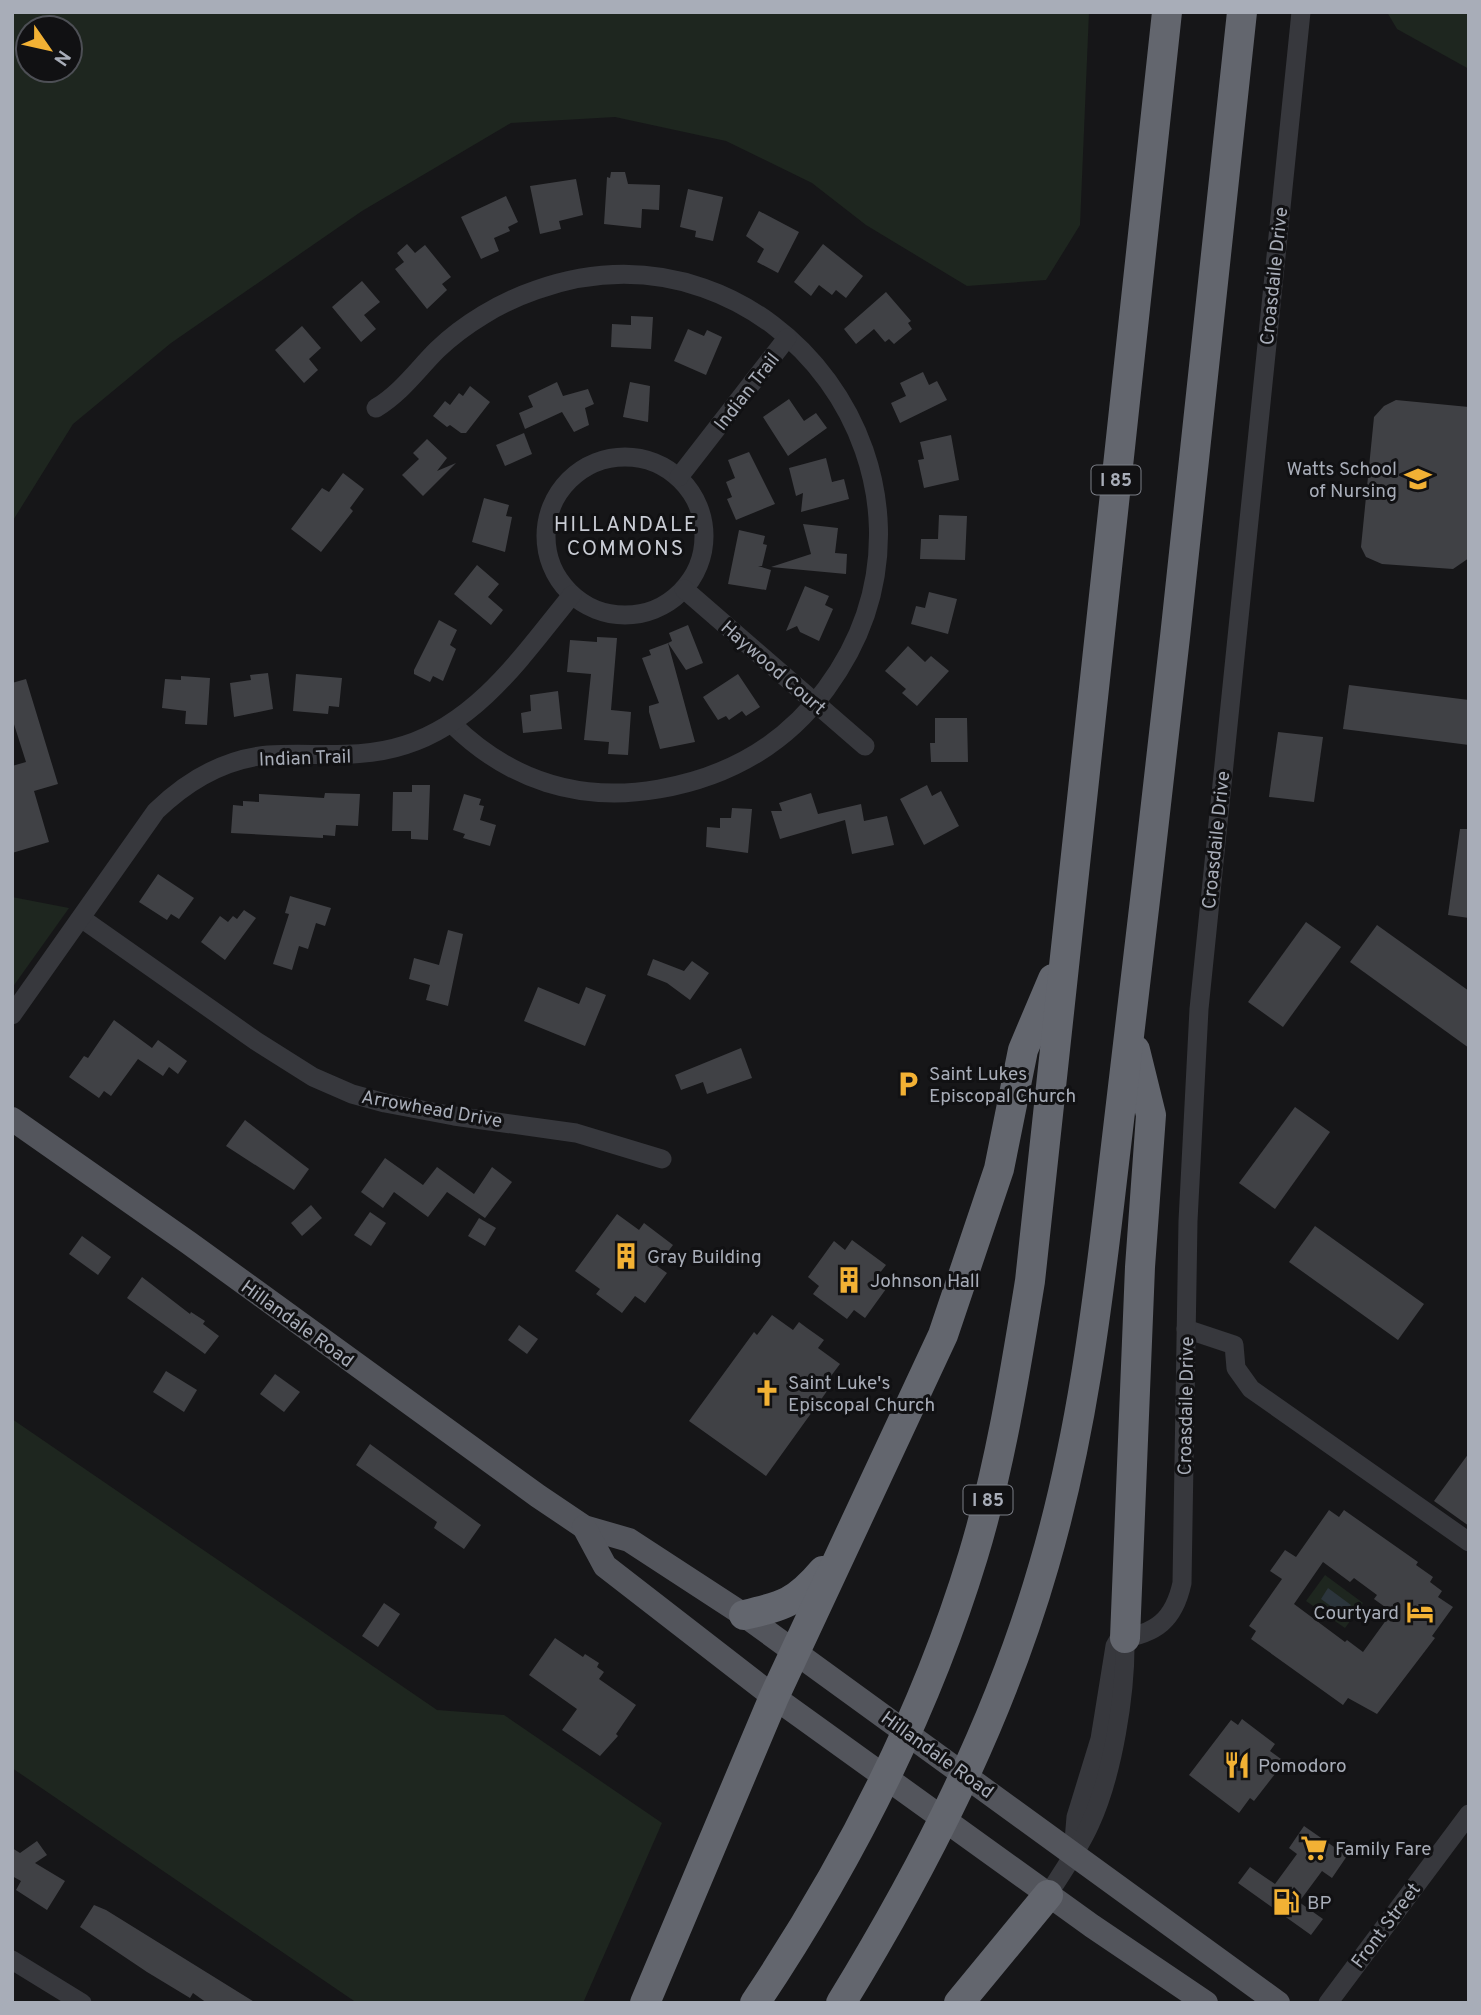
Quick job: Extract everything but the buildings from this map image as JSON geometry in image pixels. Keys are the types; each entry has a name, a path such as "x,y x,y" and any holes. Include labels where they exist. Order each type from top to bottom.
{"highway":[{"name":"I 85","path":"755,2003 807,1922 871,1810 920,1704 973,1554 1011,1390 1030,1281 1167,12"},
{"path":"841,2003 904,1897 955,1800 1019,1644 1044,1565 1067,1477 1091,1350 1130,1030 1194,477 1242,12"},
{"path":"645,2003 774,1697 841,1550 916,1398 961,1288 999,1169 1023,1050 1066,949"},
{"path":"1125,1638 1139,1267 1151,1115 1130,1030"},
{"path":"744,1615 783,1606 796,1600 841,1550"},
{"path":"959,2003 1048,1895"}],"main road":[{"name":"Hillandale Road","path":"12,1119 584,1527 629,1540 744,1615 1279,2003"},
{"name":"Hillandale Road","path":"584,1527 605,1566 774,1697 1048,1895 1206,2003"}],"street":[{"name":"Croasdaile Drive","path":"1125,1638 1150,1633 1167,1620 1182,1583 1188,1221 1199,1009 1301,12"},
{"path":"376,408 390,400 438,349 503,304 577,278 618,274 684,282 715,293 754,313 787,338 820,369 845,405 862,442 873,476 880,546 868,614 838,672 816,703 788,733 752,758 720,774 645,792 591,793 540,782 497,762 452,724"},
{"name":"Indian Trail","path":"680,477 787,338"},
{"path":"631,456 649,460 680,477 699,506 704,523 701,558 684,589 663,605 638,614 603,612 572,595 552,566 546,530 550,513 567,482 597,462 631,456"},
{"name":"Haywood Court","path":"684,589 864,746"},
{"name":"Indian Trail","path":"12,1015 156,811 177,792 216,768 269,755 353,757 408,745 452,724 506,675 572,595"},
{"name":"Arrowhead Drive","path":"81,918 256,1041 313,1077 385,1103 576,1133 663,1159"},
{"path":"1186,1329 1234,1345 1236,1368 1251,1389 1469,1542"},
{"path":"1048,1895 1090,1825 1098,1802 1122,1698 1125,1638"},
{"name":"Front Street","path":"1328,2003 1469,1814"},
{"path":"12,1960 82,2003"}],"shaded area":[{"path":"12,12 1089,12 1080,225 1046,280 967,286 866,225 812,183 726,141 615,117 511,123 362,211 171,343 73,424 12,522"},
{"path":"1387,12 1469,12 1469,69 1397,29"},
{"path":"12,897 69,908 12,988"},
{"path":"12,1419 437,1710 504,1715 662,1823 583,2003 357,2003 12,1768"},
{"path":"1325,1575 1363,1603 1345,1628 1306,1601"},
{"path":"1328,1588 1351,1605 1343,1615 1321,1599"}],"place":[{"name":"Watts School of Nursing","path":"1418,479"},
{"name":"Saint Lukes Episcopal Church","path":"908,1084"},
{"name":"Gray Building","path":"626,1256"},
{"name":"Johnson Hall","path":"849,1280"},
{"name":"Saint Luke's Episcopal Church","path":"767,1393"},
{"name":"Courtyard","path":"1420,1612"},
{"name":"Pomodoro","path":"1237,1765"},
{"name":"Family Fare","path":"1314,1848"},
{"name":"BP","path":"1286,1902"}],"district":[{"name":"HILLANDALE COMMONS","path":"626,536"}]}
